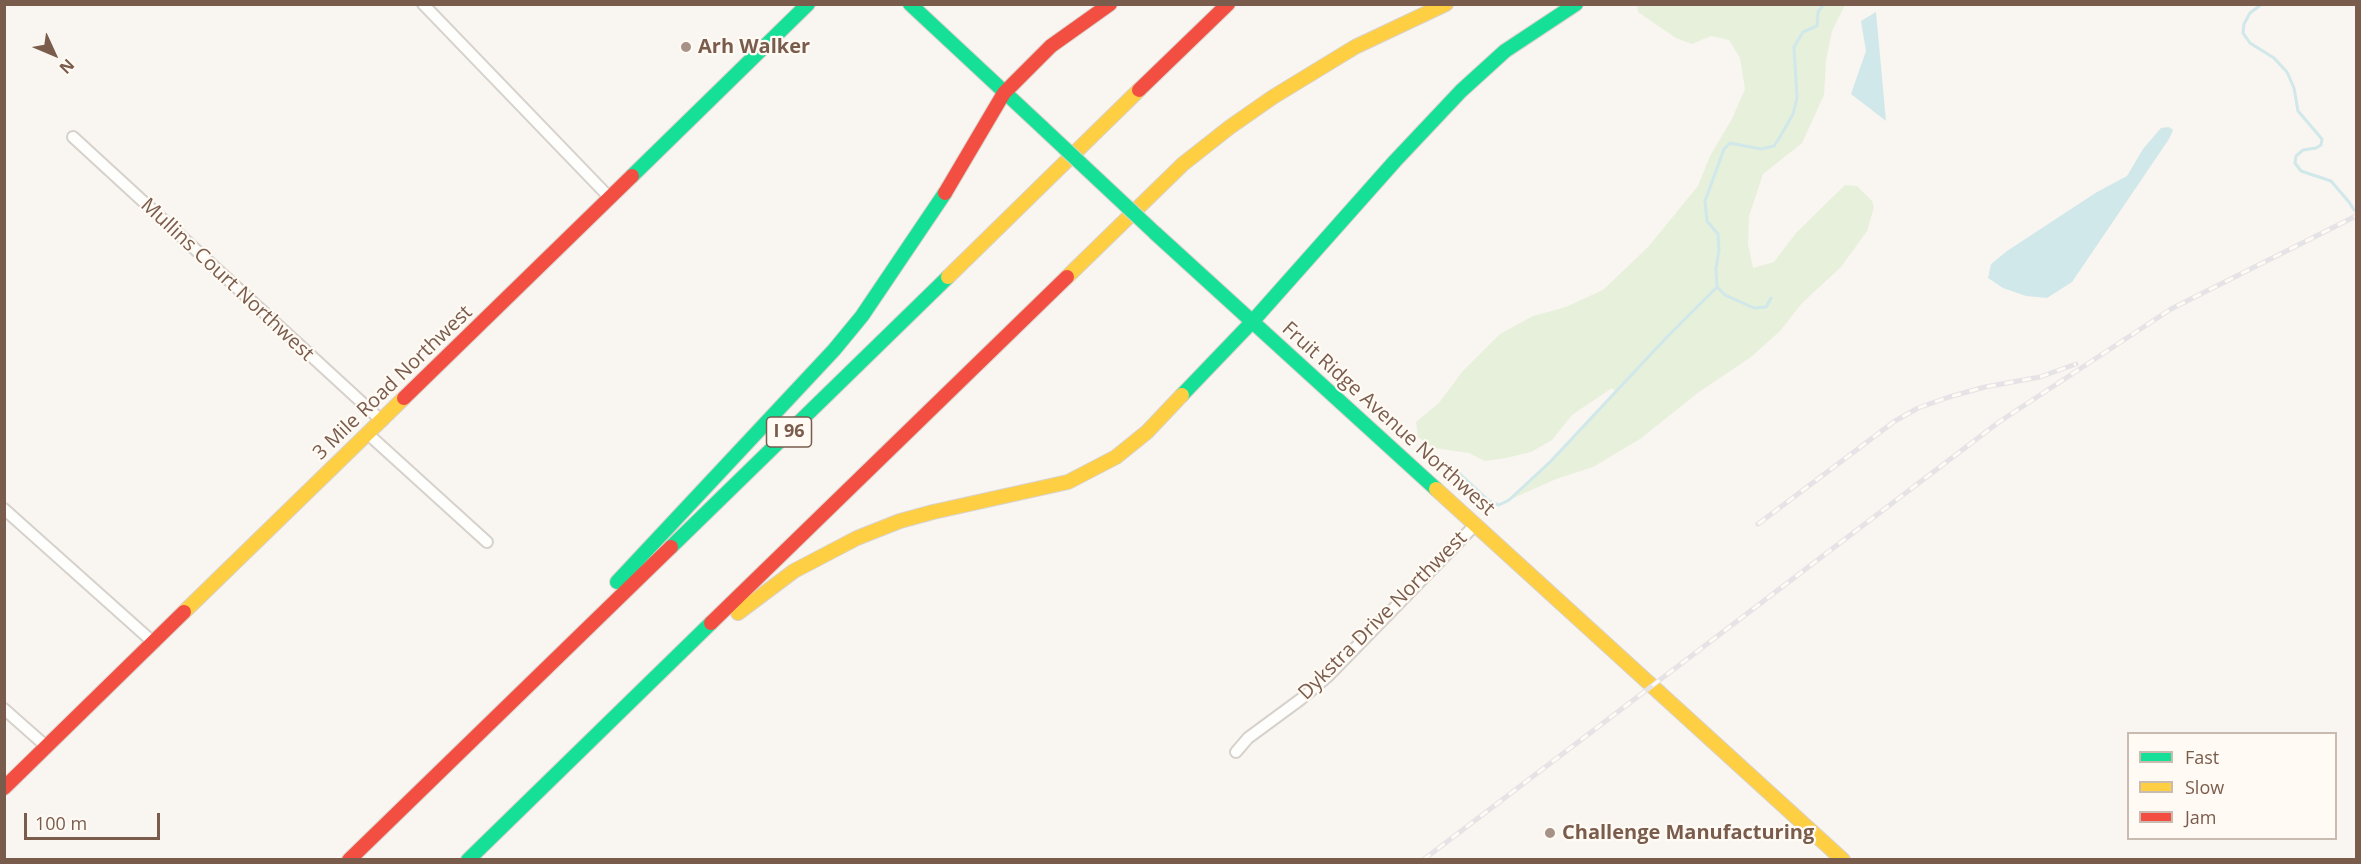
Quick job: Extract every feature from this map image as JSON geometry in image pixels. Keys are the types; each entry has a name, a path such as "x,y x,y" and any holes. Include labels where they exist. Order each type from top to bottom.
{"main road":[{"name":"3 Mile Road Northwest","path":"4,788 808,4"},
{"name":"Fruit Ridge Avenue Northwest","path":"910,4 1252,322 1843,860"},
{"path":"382,827 697,498 844,338 871,304 917,237 1004,93 1051,46 1110,4"},
{"name":"I 96","path":"349,860 1228,4"},
{"path":"468,860 1184,164 1230,127 1273,97 1355,47 1446,4"},
{"path":"596,736 746,607 794,571 824,554 900,521 1068,482 1116,457 1147,432 1252,322 1395,161 1461,91 1505,51 1576,4"}],"street":[{"path":"423,4 610,198"},
{"name":"Mullins Court Northwest","path":"73,137 382,421"},
{"path":"368,434 488,542"},
{"path":"4,509 154,643"},
{"name":"Dykstra Drive Northwest","path":"1236,752 1248,738 1327,677 1475,525"},
{"path":"4,709 47,747"}],"green space":[{"path":"1637,5 1845,5 1832,31 1826,60 1824,95 1802,143 1763,174 1749,216 1748,244 1753,268 1774,262 1796,233 1845,185 1857,186 1872,201 1874,207 1867,231 1841,267 1802,303 1780,331 1751,357 1699,392 1640,439 1593,467 1556,479 1509,500 1551,461 1615,392 1612,388 1572,415 1552,440 1531,452 1506,458 1485,461 1469,453 1434,448 1418,437 1416,422 1439,403 1462,372 1500,334 1533,316 1566,307 1603,290 1648,247 1698,186 1710,156 1732,119 1745,89 1740,58 1729,40 1711,36 1692,44 1676,38 1638,12"}],"water":[{"path":"1876,12 1886,121 1851,94 1866,51 1861,21"},
{"path":"2169,127 2173,130 2169,139 2072,282 2047,298 2026,296 2003,288 1988,278 1991,264 2007,251 2097,192 2127,176 2143,149 2161,128"}],"waterway":[{"path":"1771,298 1766,307 1754,308 1725,295 1717,287 1718,234 1707,221 1705,201 1724,149 1730,143 1761,149 1774,146 1780,137 1793,114 1797,98 1794,47 1803,32 1817,26 1818,12 1824,4"},
{"path":"2262,4 2250,13 2244,24 2243,33 2250,43 2274,58 2287,72 2294,88 2298,111 2322,139 2321,145 2303,150 2296,156 2295,163 2301,171 2331,181 2354,210"},
{"path":"1459,473 1489,501 1499,505 1509,500 1551,461 1717,287"}],"railway":[{"path":"1423,860 1999,422 2171,309 2356,216"},
{"path":"1758,524 1895,421 1918,408 1985,387 2040,377 2076,364"}],"traffic: fast":[{"path":"632,176 808,4"},
{"path":"910,4 1043,128"},
{"path":"1182,395 1252,322 1395,161 1461,91 1505,51 1576,4"},
{"path":"1043,128 1155,233"},
{"path":"617,582 834,350 862,316 945,193"},
{"path":"1155,233 1436,489"},
{"path":"671,547 948,277"},
{"path":"468,860 711,623"}],"traffic: slow":[{"path":"1067,277 1183,164 1230,127 1273,97 1355,47 1446,4"},
{"path":"948,277 1139,90"},
{"path":"738,613 794,571 857,538 900,521 933,512 1068,482 1116,457 1147,432 1182,395"},
{"path":"184,612 404,398"},
{"path":"1436,489 1843,860"}],"traffic: jam":[{"path":"945,193 1004,93 1051,46 1110,4"},
{"path":"1139,90 1228,4"},
{"path":"404,398 632,176"},
{"path":"711,623 1067,277"},
{"path":"349,860 671,547"},
{"path":"4,788 184,612"}],"place":[{"name":"Arh Walker","path":"686,47"},
{"name":"Challenge Manufacturing","path":"1550,833"}]}
